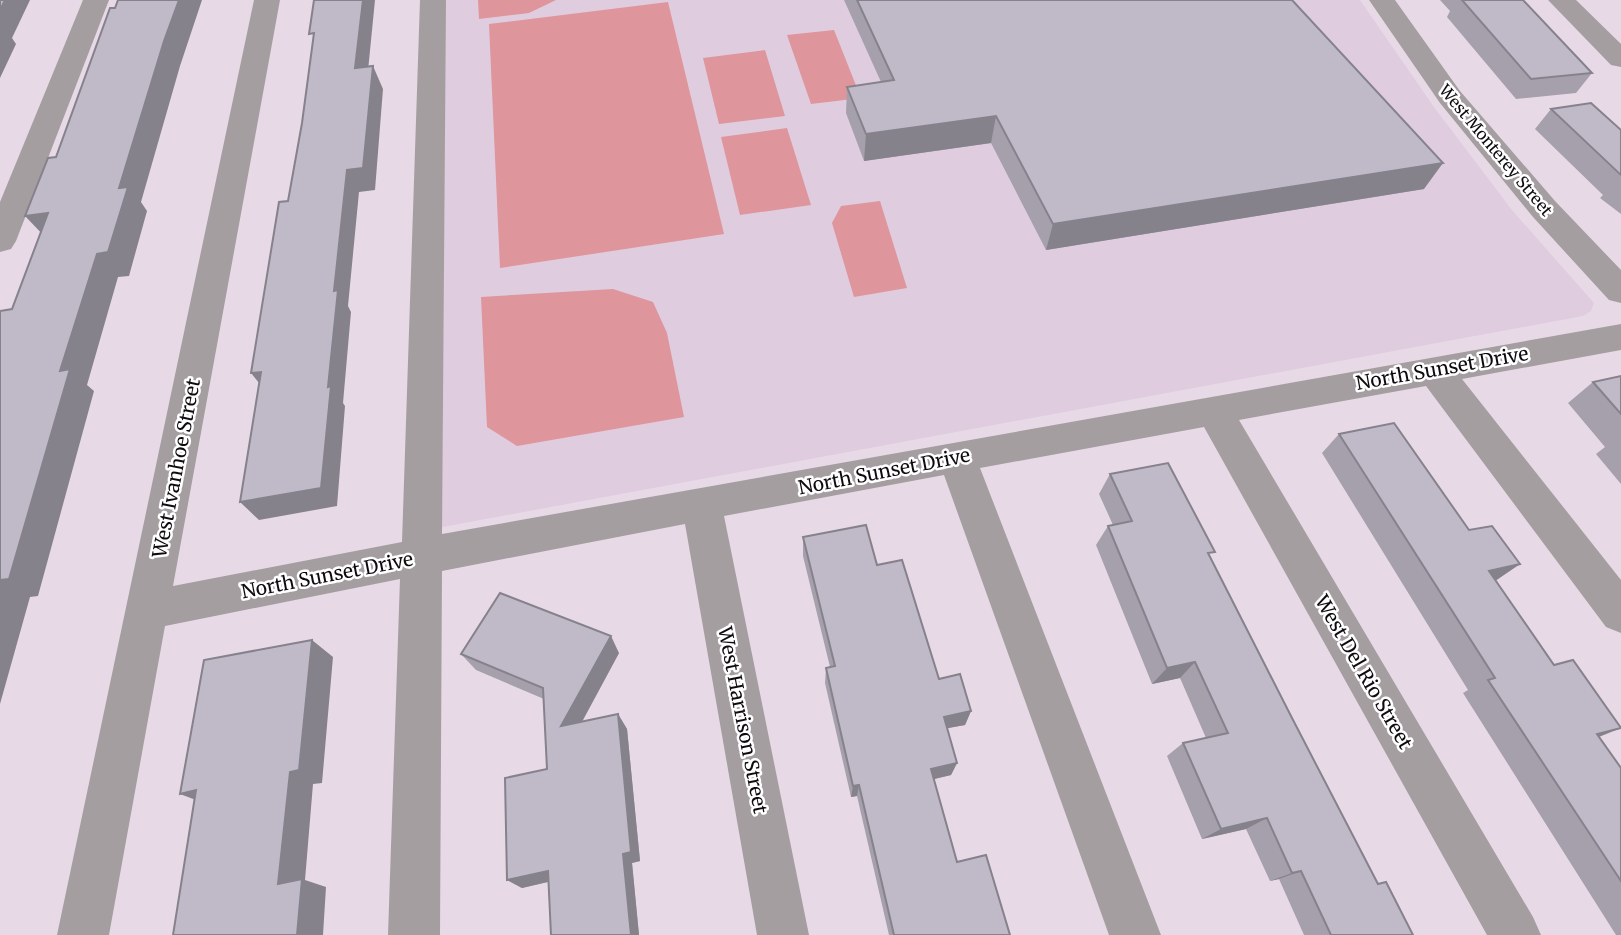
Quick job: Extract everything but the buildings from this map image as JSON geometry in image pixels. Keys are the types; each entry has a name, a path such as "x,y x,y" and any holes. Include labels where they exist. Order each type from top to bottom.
{"street":[{"path":"0,241 96,0"},
{"name":"West Ivanhoe Street","path":"83,935 267,0"},
{"path":"414,935 433,0"},
{"name":"West Monterey Street","path":"1382,0 1450,97 1544,209 1621,292"},
{"path":"1561,0 1621,59"},
{"name":"North Sunset Drive","path":"149,610 420,556 1213,409 1621,337"},
{"path":"1434,370 1621,613"},
{"name":"West Del Rio Street","path":"1213,409 1515,935"},
{"path":"957,457 1135,935"},
{"name":"West Harrison Street","path":"702,505 783,935"}],"shaded area":[{"path":"438,0 1360,0 1434,107 1512,210 1594,303 1591,311 1583,316 432,529"},
{"path":"478,0 556,0 529,13 479,19"},
{"path":"668,2 724,234 500,268 489,24"},
{"path":"834,30 861,98 811,104 787,35"},
{"path":"765,50 785,116 719,124 703,58"},
{"path":"787,128 811,205 740,215 721,137"},
{"path":"880,201 907,288 854,297 832,223 841,206"},
{"path":"613,289 653,302 667,333 684,417 517,446 487,427 481,297"}]}
